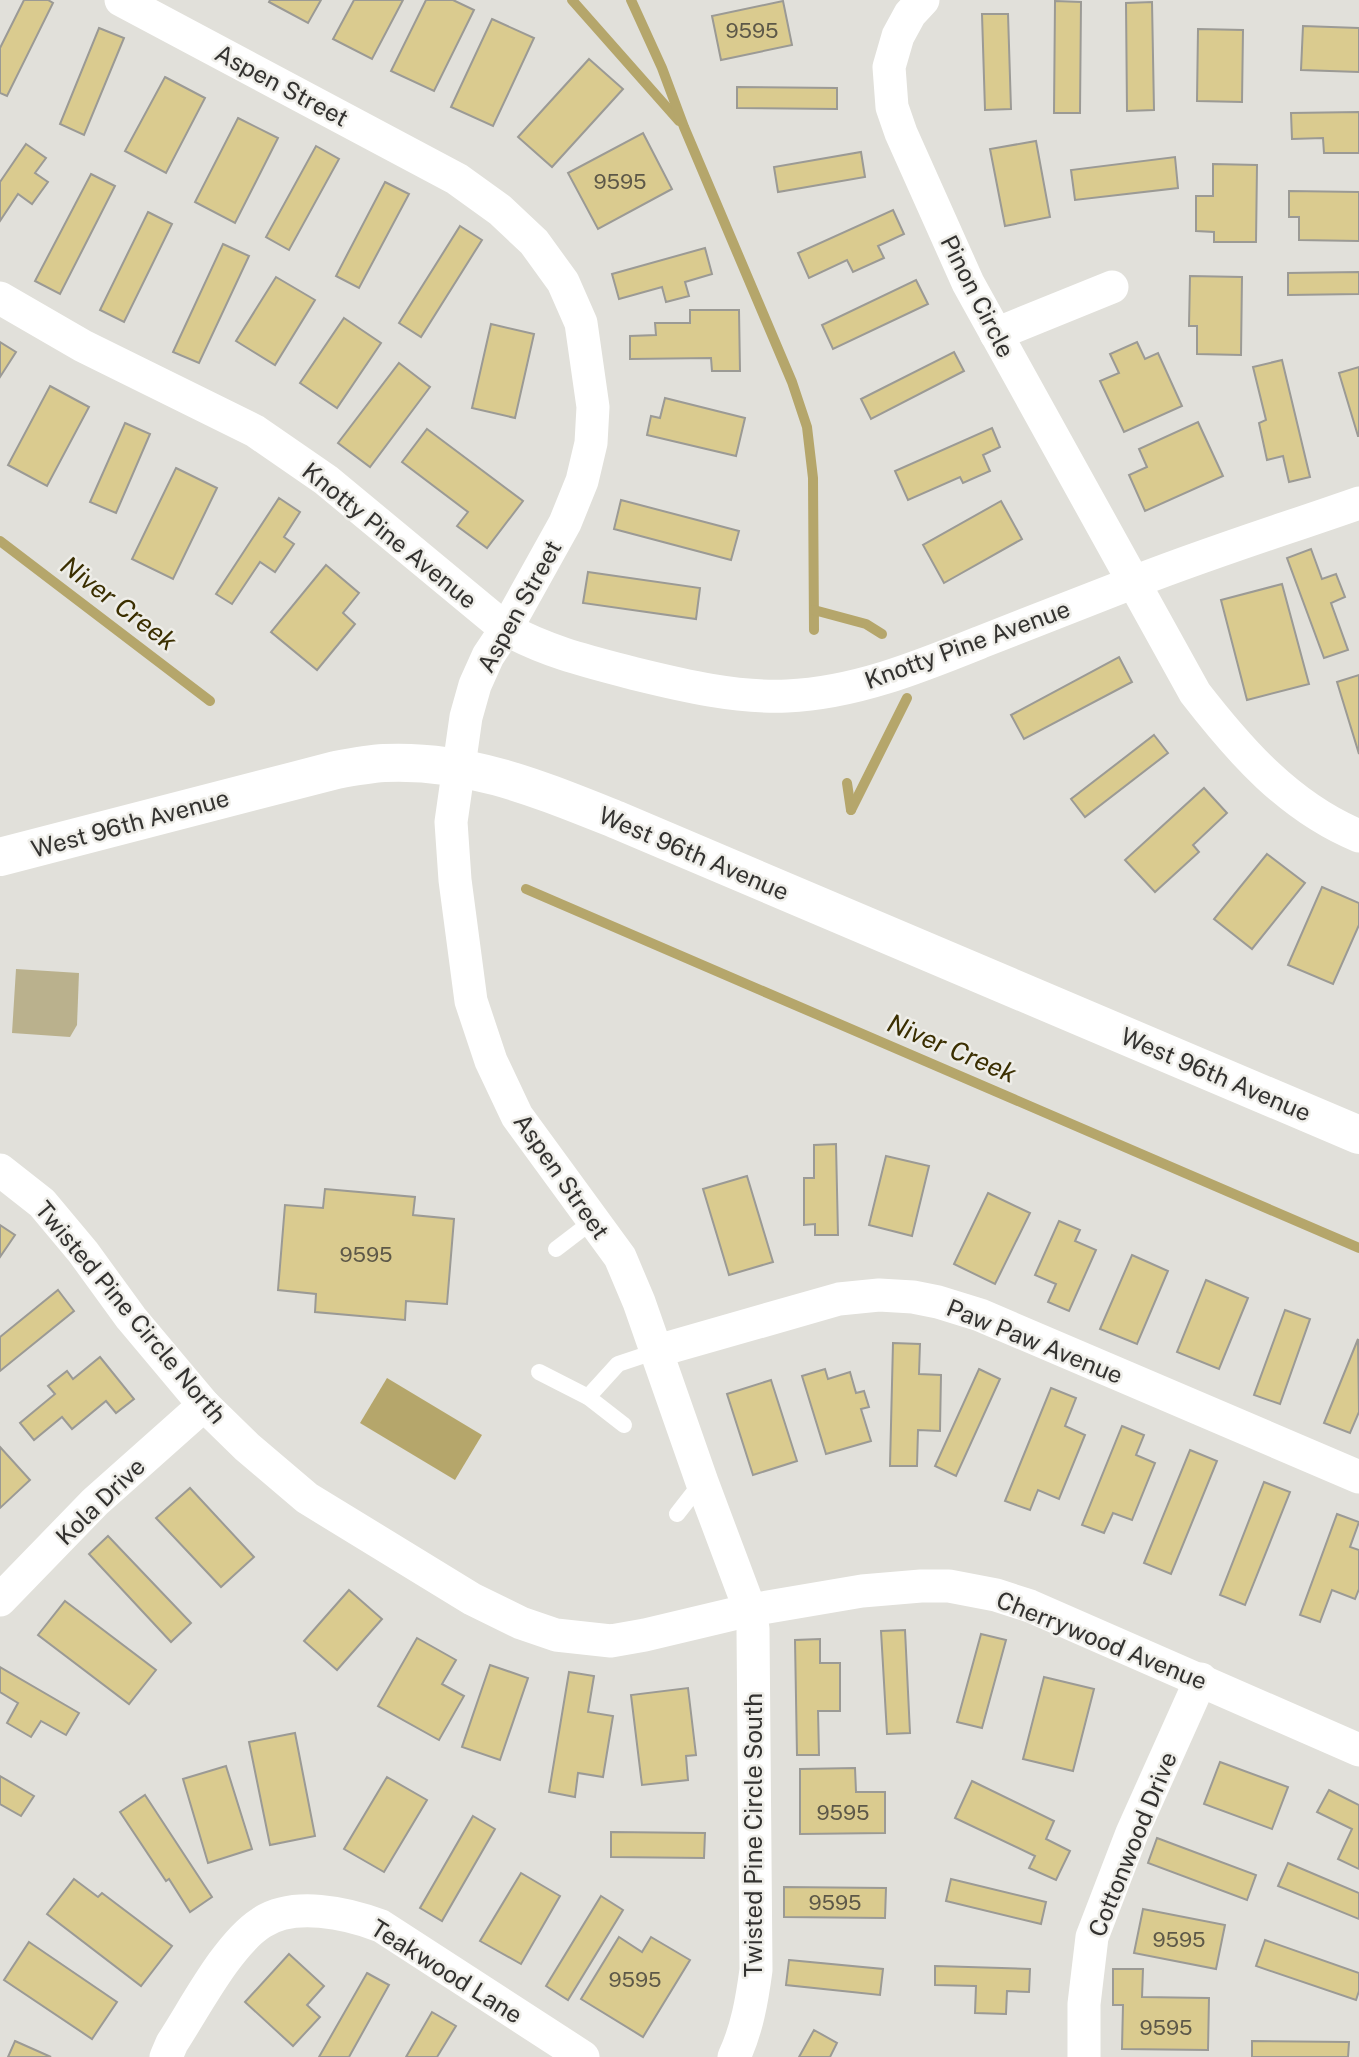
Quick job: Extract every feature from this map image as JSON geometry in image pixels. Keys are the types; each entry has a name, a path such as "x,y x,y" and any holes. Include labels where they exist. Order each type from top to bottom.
{"street":[{"name":"Aspen Street","path":"121,0 457,179 500,211 534,242 564,282 581,323 593,407 591,443 582,481 565,523 488,656 475,685 466,717 451,822 455,880 471,1001 491,1061 517,1115 620,1257 657,1351 750,1610"},
{"name":"Pinon Circle","path":"923,0 910,14 898,36 889,67 892,107 968,283 1195,693 1232,741 1269,778 1340,828 1359,836"},
{"path":"996,334 1112,288"},
{"name":"Knotty Pine Avenue","path":"0,298 83,346 255,431 326,480 506,629 535,645 564,656 673,683 739,695 787,696 826,692 921,666 1133,582 1359,503"},
{"name":"West 96th Avenue","path":"0,857 336,770 382,763 459,767 522,782 617,820 1359,1135"},
{"name":"Twisted Pine Circle North","path":"0,1170 42,1203 83,1252 131,1318 204,1405 247,1447 307,1498 472,1599 521,1623 556,1635 611,1640 645,1635 750,1610"},
{"name":"Paw Paw Avenue","path":"657,1351 839,1299 879,1295 939,1301 1359,1477"},
{"name":"Kola Drive","path":"0,1600 95,1502 204,1405"},
{"name":"Cherrywood Avenue","path":"750,1610 862,1591 921,1586 950,1586 996,1595 1030,1606 1201,1679 1359,1750"},
{"name":"Twisted Pine Circle South","path":"734,2057 751,2007 756,1970 753,1629 750,1610"},
{"name":"Cottonwood Drive","path":"1084,2057 1084,2004 1092,1937 1132,1833 1201,1679"},
{"name":"Teakwood Lane","path":"166,2057 172,2043 238,1941 262,1921 278,1915 304,1911 356,1917 380,1926 583,2057"}],"lane":[{"path":"556,1249 594,1220"},
{"path":"589,1397 618,1364 657,1351"},
{"path":"539,1372 589,1397 624,1425"},
{"path":"677,1514 702,1482"}],"shaded area":[{"path":"16,969 79,973 77,1025 70,1037 12,1033"},
{"path":"387,1378 482,1435 455,1480 360,1423"}],"building":[{"path":"24,0 48,0 53,3 7,96 0,93 0,48"},
{"path":"321,0 308,23 269,2"},
{"path":"354,0 403,0 372,59 333,39"},
{"path":"426,0 453,0 474,10 434,91 391,71"},
{"path":"783,1 792,45 721,60 712,16"},
{"path":"1055,1 1081,2 1080,113 1054,113"},
{"path":"1152,2 1154,110 1127,111 1126,3"},
{"path":"982,14 1008,14 1011,109 985,110"},
{"path":"492,19 534,38 493,126 451,107"},
{"path":"1303,26 1359,28 1359,72 1301,70"},
{"path":"99,28 124,38 84,135 60,124"},
{"path":"1198,29 1243,30 1242,102 1197,101"},
{"path":"589,59 623,89 552,167 518,137"},
{"path":"165,77 205,98 166,173 125,151"},
{"path":"737,87 837,88 837,109 737,108"},
{"path":"1359,112 1359,153 1324,153 1323,138 1292,139 1291,113"},
{"path":"238,118 278,138 235,223 195,202"},
{"path":"643,133 672,189 598,229 568,173"},
{"path":"1036,141 1050,217 1005,226 990,149"},
{"path":"26,144 46,158 35,173 48,182 32,204 18,194 0,221 0,182"},
{"path":"316,146 339,159 289,250 266,237"},
{"path":"861,152 865,177 778,192 774,167"},
{"path":"1175,157 1178,188 1075,200 1071,170"},
{"path":"1213,164 1257,165 1256,242 1214,242 1214,232 1196,231 1196,196 1213,196"},
{"path":"91,174 115,186 60,294 35,281"},
{"path":"385,182 409,194 359,288 336,276"},
{"path":"1289,191 1359,192 1359,241 1299,240 1299,217 1289,217"},
{"path":"893,210 904,234 878,246 884,258 853,272 847,260 809,278 798,253"},
{"path":"148,212 172,224 124,322 100,310"},
{"path":"460,226 482,240 421,337 399,323"},
{"path":"223,244 249,256 199,363 173,352"},
{"path":"705,248 712,274 685,282 689,296 666,302 662,287 619,299 612,274"},
{"path":"1359,272 1359,294 1288,295 1288,273"},
{"path":"1190,276 1242,277 1241,355 1197,354 1197,326 1189,326"},
{"path":"276,277 315,300 275,365 236,341"},
{"path":"916,280 928,304 833,349 822,325"},
{"path":"690,310 739,310 740,371 712,371 711,358 630,359 630,336 656,335 655,323 690,323"},
{"path":"344,318 381,343 337,408 300,383"},
{"path":"491,324 534,334 515,418 472,408"},
{"path":"0,342 16,352 0,377"},
{"path":"1137,342 1145,359 1158,353 1182,406 1124,432 1100,381 1119,373 1110,354"},
{"path":"954,352 964,371 871,419 861,399"},
{"path":"1282,360 1310,477 1289,482 1283,456 1267,460 1259,423 1266,420 1253,367"},
{"path":"399,363 430,387 370,467 338,443"},
{"path":"1359,367 1359,436 1358,436 1339,373"},
{"path":"50,386 89,407 47,486 8,465"},
{"path":"665,398 745,418 736,456 647,435 651,416 660,418"},
{"path":"1198,422 1223,476 1145,511 1129,475 1147,467 1139,449"},
{"path":"125,423 150,434 116,513 90,502"},
{"path":"992,428 1000,447 983,455 990,471 963,483 960,477 908,500 895,471"},
{"path":"427,429 523,501 487,548 457,526 468,512 402,462"},
{"path":"176,468 217,488 173,579 132,559"},
{"path":"279,498 300,512 284,537 294,544 275,572 260,562 232,604 216,594"},
{"path":"621,500 739,531 731,560 614,529"},
{"path":"1001,501 1022,539 944,583 923,545"},
{"path":"1311,549 1322,579 1336,574 1345,597 1331,603 1348,650 1324,658 1287,558"},
{"path":"326,565 359,593 343,613 355,624 317,670 271,632"},
{"path":"588,572 700,588 696,619 583,603"},
{"path":"1282,584 1309,684 1247,700 1221,600"},
{"path":"1119,657 1132,682 1024,739 1011,715"},
{"path":"1359,675 1359,754 1337,682"},
{"path":"1154,735 1168,753 1085,817 1071,799"},
{"path":"1204,788 1227,813 1193,845 1199,852 1155,892 1125,860"},
{"path":"1267,854 1305,883 1252,949 1214,919"},
{"path":"1322,887 1359,903 1359,925 1333,984 1288,965"},
{"path":"836,1144 838,1235 815,1235 815,1224 804,1225 804,1178 814,1178 814,1145"},
{"path":"886,1156 929,1166 912,1236 869,1225"},
{"path":"747,1176 773,1262 729,1275 703,1189"},
{"path":"325,1189 415,1197 413,1215 454,1219 447,1304 406,1301 405,1320 315,1312 316,1294 278,1290 285,1205 323,1208"},
{"path":"988,1193 1030,1213 995,1284 954,1264"},
{"path":"1059,1221 1080,1230 1075,1241 1096,1250 1069,1311 1048,1302 1056,1284 1035,1275"},
{"path":"0,1225 15,1235 0,1257"},
{"path":"1132,1255 1168,1271 1137,1344 1100,1329"},
{"path":"1206,1280 1248,1298 1219,1369 1177,1352"},
{"path":"58,1290 74,1311 0,1371 0,1337"},
{"path":"1285,1310 1310,1319 1280,1404 1254,1395"},
{"path":"1358,1339 1359,1412 1350,1433 1324,1423"},
{"path":"893,1343 920,1344 919,1374 941,1375 940,1431 918,1430 917,1466 890,1466"},
{"path":"100,1357 134,1399 116,1413 106,1401 72,1429 62,1417 34,1440 20,1423 55,1394 48,1386 67,1371 73,1379"},
{"path":"825,1369 828,1379 850,1372 856,1393 864,1391 869,1407 861,1409 871,1441 826,1454 802,1376"},
{"path":"979,1369 1000,1379 956,1476 935,1466"},
{"path":"771,1380 797,1461 753,1475 727,1394"},
{"path":"1051,1388 1076,1398 1065,1426 1085,1435 1059,1499 1038,1490 1030,1510 1005,1501"},
{"path":"1122,1426 1144,1435 1136,1455 1155,1463 1132,1520 1113,1513 1104,1533 1082,1525"},
{"path":"0,1447 30,1480 0,1508"},
{"path":"1190,1450 1217,1461 1171,1574 1144,1563"},
{"path":"1264,1482 1290,1492 1245,1605 1220,1595"},
{"path":"190,1488 254,1557 221,1587 156,1518"},
{"path":"1337,1514 1359,1522 1350,1547 1359,1550 1359,1589 1355,1599 1332,1590 1320,1622 1300,1615"},
{"path":"108,1536 191,1623 171,1642 89,1554"},
{"path":"349,1590 382,1619 337,1670 304,1641"},
{"path":"65,1601 156,1670 129,1704 38,1635"},
{"path":"905,1630 910,1733 887,1734 881,1631"},
{"path":"981,1634 1006,1640 982,1728 957,1722"},
{"path":"417,1638 456,1660 442,1684 464,1696 439,1740 378,1706"},
{"path":"820,1639 820,1663 840,1663 840,1711 818,1711 819,1755 797,1755 795,1640"},
{"path":"490,1665 528,1678 500,1760 462,1747"},
{"path":"0,1667 79,1713 66,1735 41,1721 31,1737 7,1723 18,1703 0,1692"},
{"path":"569,1672 594,1676 588,1712 613,1716 603,1777 578,1773 575,1797 549,1792"},
{"path":"1044,1677 1094,1689 1073,1771 1023,1759"},
{"path":"688,1688 696,1755 686,1756 688,1780 642,1785 631,1695"},
{"path":"295,1733 315,1836 270,1845 249,1742"},
{"path":"1220,1762 1288,1787 1272,1829 1204,1804"},
{"path":"226,1766 252,1849 208,1863 183,1779"},
{"path":"855,1768 856,1792 885,1792 885,1833 800,1834 800,1769"},
{"path":"0,1776 34,1796 21,1816 0,1804"},
{"path":"387,1777 427,1800 384,1872 344,1849"},
{"path":"972,1781 1054,1821 1046,1839 1070,1851 1056,1880 1029,1868 1035,1856 955,1818"},
{"path":"1329,1790 1359,1805 1359,1869 1338,1859 1352,1829 1317,1812"},
{"path":"145,1795 212,1897 190,1912 120,1812"},
{"path":"473,1816 495,1829 442,1921 420,1908"},
{"path":"611,1832 705,1833 704,1858 611,1857"},
{"path":"1157,1838 1256,1875 1247,1900 1148,1863"},
{"path":"1288,1863 1359,1893 1359,1919 1278,1886"},
{"path":"521,1873 560,1896 521,1964 480,1941"},
{"path":"74,1879 98,1897 102,1893 172,1946 141,1986 47,1914"},
{"path":"951,1879 1046,1902 1041,1924 946,1901"},
{"path":"784,1887 886,1888 885,1918 784,1917"},
{"path":"601,1896 623,1910 568,2000 546,1986"},
{"path":"1143,1909 1225,1925 1216,1969 1134,1953"},
{"path":"619,1937 642,1952 651,1937 690,1960 643,2037 581,1999"},
{"path":"1265,1940 1359,1973 1356,2000 1256,1966"},
{"path":"29,1942 117,2002 92,2039 4,1980"},
{"path":"289,1954 324,1986 307,2005 320,2017 293,2046 245,2002"},
{"path":"789,1960 883,1969 880,1995 786,1985"},
{"path":"935,1966 1030,1969 1029,1992 1007,1991 1006,2014 975,2013 976,1986 935,1985"},
{"path":"1113,1969 1143,1969 1142,1997 1209,1998 1208,2050 1122,2049 1123,2005 1113,2005"},
{"path":"367,1973 389,1985 349,2057 319,2057"},
{"path":"432,2012 456,2026 437,2057 406,2057"},
{"path":"814,2030 837,2043 830,2057 799,2057"},
{"path":"15,2041 51,2057 8,2057"},
{"path":"1252,2041 1349,2042 1348,2057 1252,2057"}],"waterway":[{"path":"572,0 679,121"},
{"path":"631,0 662,68 684,127 792,382 807,427 813,478 814,630"},
{"name":"Niver Creek","path":"0,541 210,701"},
{"path":"814,610 866,624 882,634"},
{"path":"851,810 907,698"},
{"path":"847,783 851,810"},
{"name":"Niver Creek","path":"526,889 1359,1248"}]}
